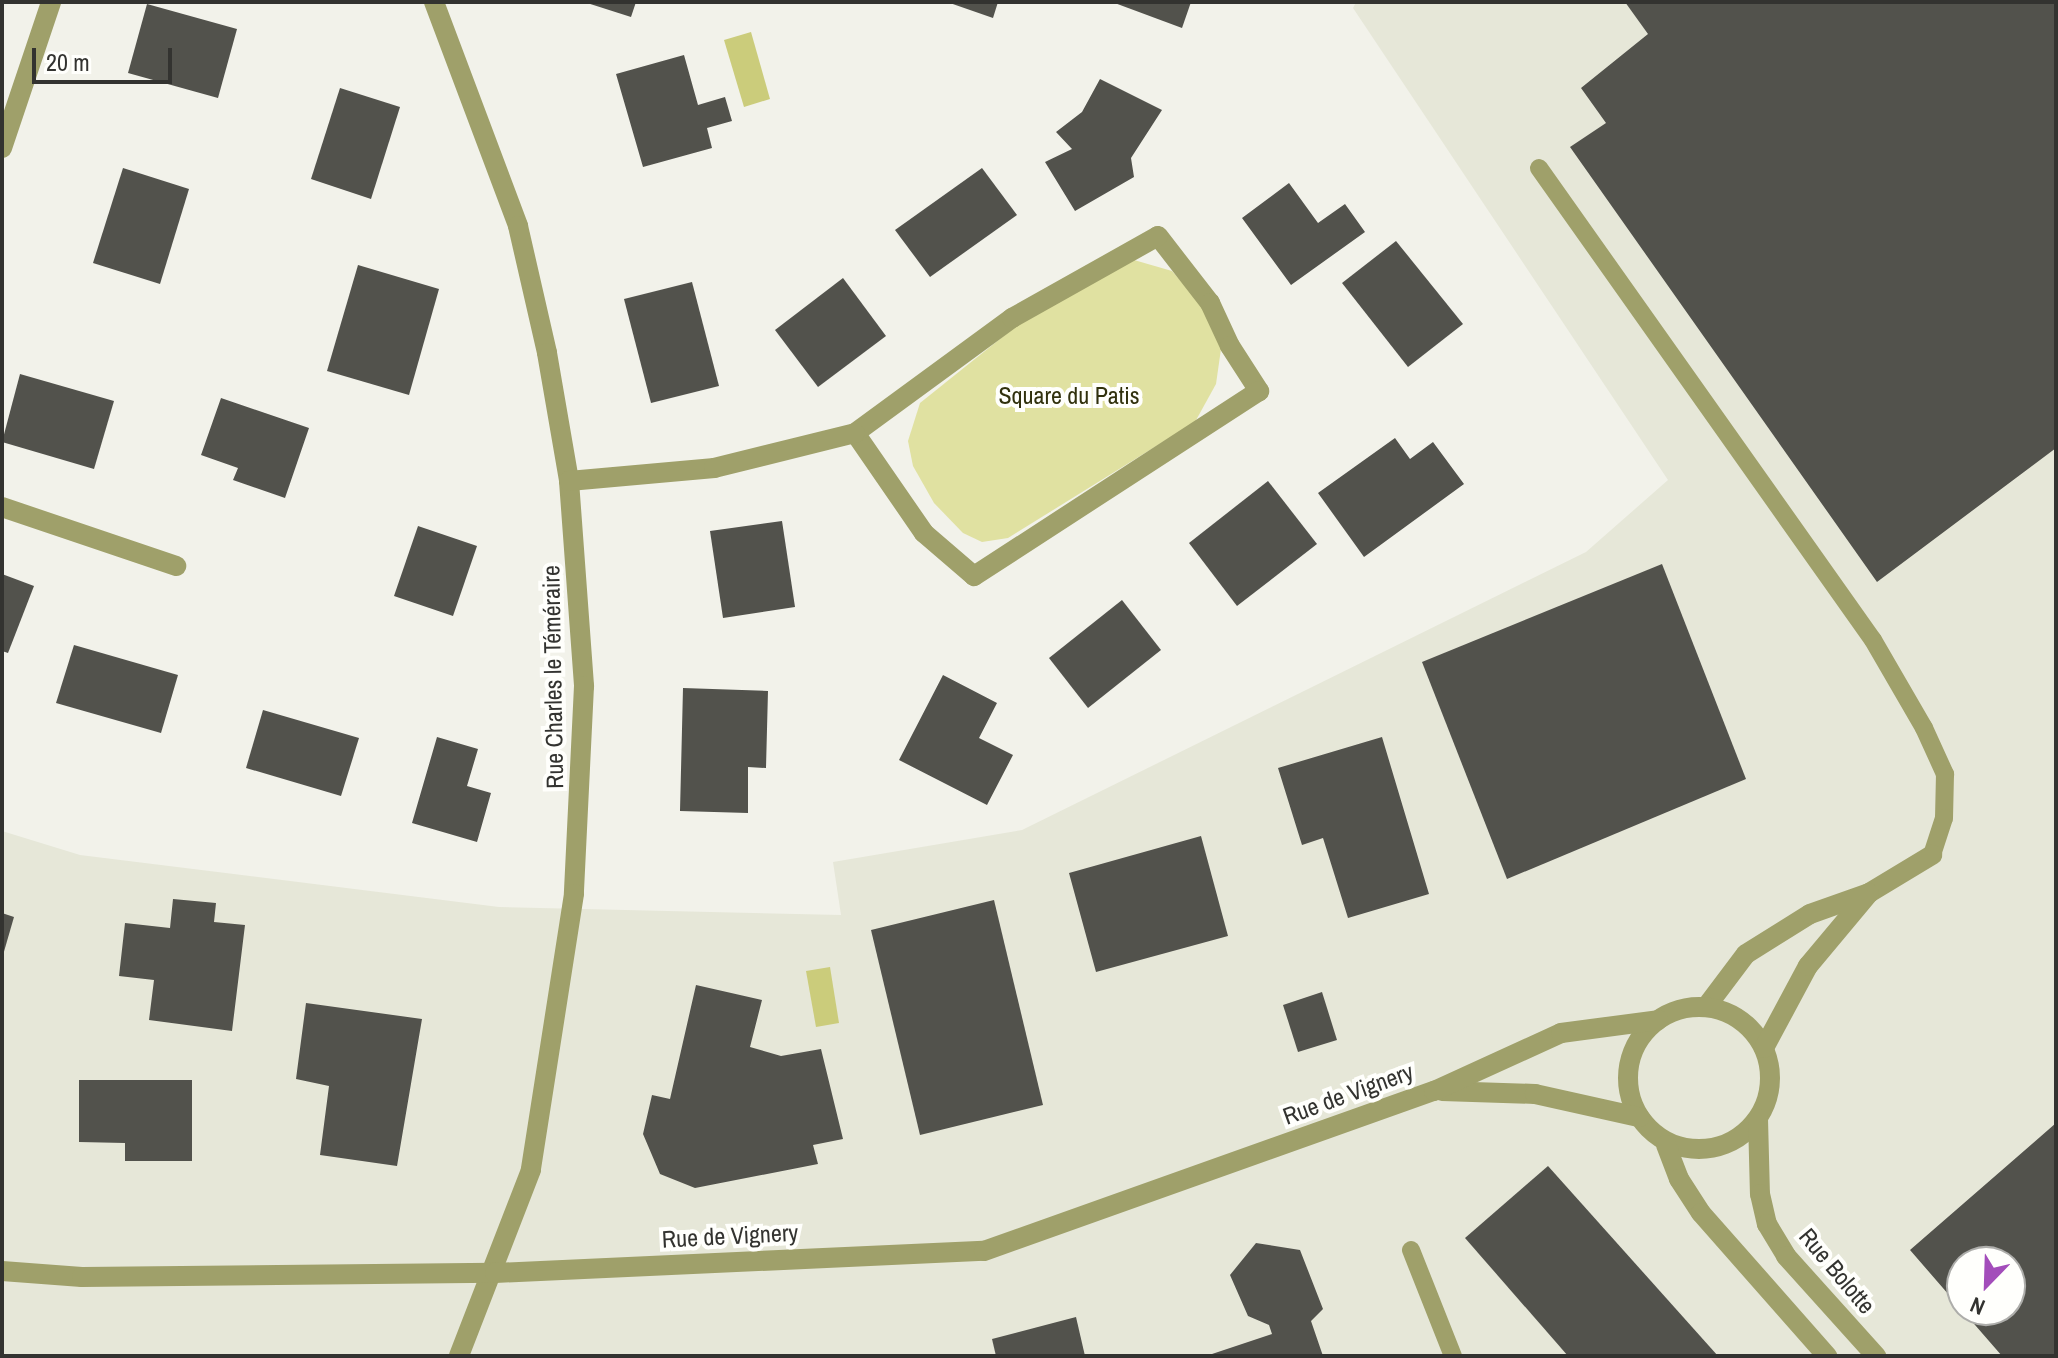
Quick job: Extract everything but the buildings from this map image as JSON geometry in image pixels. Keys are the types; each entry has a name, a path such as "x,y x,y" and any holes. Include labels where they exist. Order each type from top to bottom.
{"street":[{"path":"2,148 51,2"},
{"name":"Rue Charles le Téméraire","path":"434,2 518,226 569,481 584,686 574,894 531,1170 495,1273 459,1356"},
{"path":"569,481 714,468 855,433 1012,318 1158,236 1210,303 1230,346 1259,391 974,576 924,533 855,433"},
{"path":"2,507 176,566"},
{"path":"1706,1007 1746,954 1810,914 1869,893 1932,855"},
{"path":"1764,1048 1808,966 1869,893"},
{"path":"1666,1145 1695,1151 1720,1146 1758,1119 1768,1097 1771,1072 1764,1048 1750,1028 1731,1014 1706,1007 1681,1009 1658,1020 1640,1038 1630,1061 1628,1086 1639,1117 1666,1145 1679,1179 1701,1213 1827,1356"},
{"name":"Rue de Vignery","path":"2,1271 82,1277 495,1273 984,1251 1434,1091 1561,1033 1658,1020"},
{"name":"Rue de Vignery","path":"1434,1091 1535,1094 1639,1117"},
{"name":"Rue Bolotte","path":"1758,1119 1760,1194 1767,1224 1786,1256 1876,1356"}],"lane":[{"path":"1539,168 1873,640 1924,728 1945,774 1944,818 1932,855"},
{"path":"1411,1250 1453,1356"}],"shaded area":[{"path":"1356,2 2056,2 2056,1356 2,1356 2,831 80,855 499,907 841,915 833,862 1022,830 1586,552 1668,480 1353,8"},
{"path":"751,32 770,99 744,107 724,40"},
{"path":"830,967 839,1023 816,1027 806,971"}],"green space":[{"name":"Square du Patis","path":"1134,260 1172,271 1204,307 1221,349 1216,384 1195,422 1008,538 982,542 963,533 934,503 913,466 908,441 920,403 1021,322"}]}
